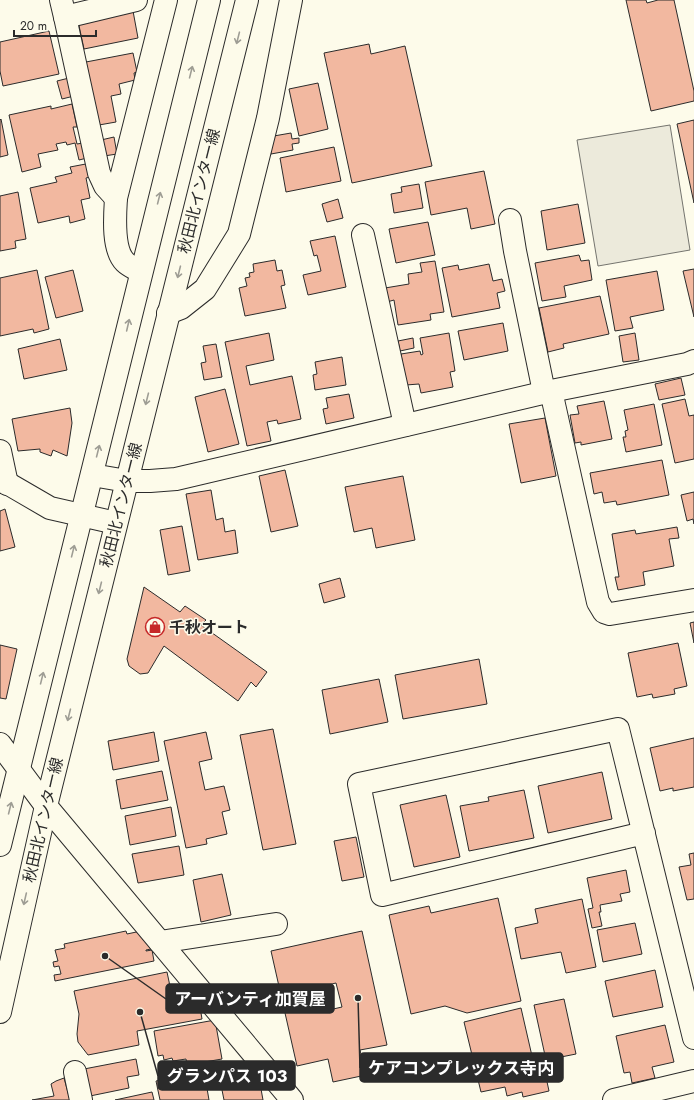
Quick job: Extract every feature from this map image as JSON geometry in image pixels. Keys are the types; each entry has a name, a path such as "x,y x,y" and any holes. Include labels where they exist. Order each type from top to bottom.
{"street":[{"path":"116,198 105,186 99,173 63,9 136,0"},
{"path":"141,272 124,262 117,247 114,222 116,198 166,0"},
{"path":"0,845 209,0"},
{"name":"秋田北インター線","path":"0,1012 46,806 247,0"},
{"path":"168,313 181,308 205,289 239,234 268,118 291,0"},
{"path":"510,220 515,252 547,392 598,602 604,612 610,614 694,600"},
{"path":"363,235 405,425"},
{"path":"92,475 127,481 176,479 547,392 687,364 694,361"},
{"path":"0,451 4,482 50,508 116,523"},
{"path":"644,833 382,894 359,784 618,729 644,833 694,1038"},
{"path":"0,744 46,806 292,1100"},
{"path":"160,942 276,924"},
{"path":"74,1072 81,1100"},
{"path":"614,1100 694,1081"}],"shaded area":[{"path":"670,125 690,250 598,266 577,140"}],"building":[{"path":"626,0 646,0 647,3 658,0 674,0 694,91 694,101 651,111"},
{"path":"133,11 138,38 84,49 78,21"},
{"path":"49,31 59,74 3,86 0,71 0,42"},
{"path":"369,44 371,54 405,46 432,166 352,183 324,53"},
{"path":"133,53 137,72 134,73 135,80 119,84 121,94 111,96 116,122 99,125 86,62"},
{"path":"69,78 74,96 62,99 57,81"},
{"path":"318,83 328,129 299,136 289,89"},
{"path":"72,104 77,127 73,127 77,144 83,143 87,158 79,160 75,143 67,145 66,142 56,144 58,150 38,154 41,167 22,172 9,115 51,106 51,109"},
{"path":"1,119 8,155 0,157 0,120"},
{"path":"694,120 694,203 677,124"},
{"path":"291,133 292,139 299,138 299,143 292,144 293,150 271,154 268,137"},
{"path":"114,137 117,154 104,156 101,140"},
{"path":"334,147 341,181 286,192 280,158"},
{"path":"91,163 94,176 86,178 90,198 81,200 85,219 70,223 69,216 38,223 30,188 57,182 55,177 72,173 70,167"},
{"path":"484,171 495,224 471,229 467,208 431,215 425,182"},
{"path":"419,184 423,208 394,213 391,194 402,192 401,187"},
{"path":"18,192 26,239 15,241 16,248 0,251 0,196"},
{"path":"338,199 343,218 327,222 322,204"},
{"path":"578,204 585,243 547,250 541,211"},
{"path":"428,222 435,255 396,263 389,229"},
{"path":"335,236 346,287 308,295 303,275 321,271 317,255 314,256 310,241"},
{"path":"579,255 581,261 589,260 592,280 564,286 566,297 542,301 535,263"},
{"path":"275,260 277,271 282,270 285,285 281,286 286,308 245,316 239,288 247,286 245,278 250,277 249,273 254,272 253,264"},
{"path":"435,261 444,312 430,314 431,320 398,325 394,300 387,302 385,288 409,284 408,274 422,272 420,263"},
{"path":"489,264 493,281 502,279 505,291 497,293 500,308 452,317 442,268 458,265 459,270"},
{"path":"694,269 694,317 683,271"},
{"path":"37,270 49,329 34,333 33,329 0,336 0,278"},
{"path":"73,270 83,311 56,318 45,277"},
{"path":"657,271 664,310 630,317 633,328 615,331 606,280"},
{"path":"600,296 609,334 563,344 564,348 548,352 539,308"},
{"path":"503,323 508,351 464,360 458,331"},
{"path":"269,333 274,360 246,366 250,385 292,376 301,419 278,424 277,420 267,422 271,441 247,446 225,342"},
{"path":"449,333 455,371 450,372 453,387 421,393 419,384 406,385 401,354 420,351 421,355 423,354 420,338"},
{"path":"635,333 639,360 623,362 619,336"},
{"path":"413,338 414,348 400,351 398,341"},
{"path":"60,339 67,370 24,379 18,349"},
{"path":"216,344 222,377 204,380 201,363 206,362 203,346"},
{"path":"342,357 346,385 315,390 313,375 317,374 315,362"},
{"path":"681,378 685,395 659,400 655,384"},
{"path":"225,389 239,444 208,452 195,397"},
{"path":"349,394 354,418 326,424 323,409 328,408 326,398"},
{"path":"685,399 689,416 694,415 694,459 675,463 662,404"},
{"path":"604,401 612,439 581,445 581,442 575,443 570,415 579,414 577,406"},
{"path":"654,404 662,445 626,452 623,437 626,437 625,431 628,430 624,410"},
{"path":"70,408 72,423 67,456 53,450 51,456 40,452 40,449 18,451 12,419"},
{"path":"545,418 556,476 521,483 509,424"},
{"path":"662,460 669,495 617,505 616,501 604,503 602,492 594,494 590,473"},
{"path":"285,470 298,526 271,532 259,476"},
{"path":"403,476 415,540 376,548 372,528 354,532 345,487"},
{"path":"211,490 216,520 223,518 225,532 235,530 238,553 198,560 186,494"},
{"path":"694,492 694,524 693,519 687,521 681,495"},
{"path":"5,509 15,547 0,551 0,511"},
{"path":"182,526 190,571 168,575 160,530"},
{"path":"677,527 679,538 669,539 674,566 643,572 645,585 618,590 615,577 619,577 612,534 635,530 636,534"},
{"path":"340,578 345,597 324,603 319,584"},
{"path":"144,587 180,612 185,606 206,620 201,625 267,672 256,687 251,682 238,701 164,646 148,673 140,674 129,666 127,659"},
{"path":"694,622 694,643 690,623"},
{"path":"678,643 687,686 674,689 675,694 653,698 652,694 637,697 628,653"},
{"path":"0,645 17,649 6,699 0,698"},
{"path":"479,659 487,704 403,719 395,675"},
{"path":"379,679 388,722 330,734 322,690"},
{"path":"273,729 296,844 263,850 240,735"},
{"path":"154,732 159,761 113,770 108,741"},
{"path":"206,732 212,759 199,762 205,790 224,786 230,810 222,812 227,834 206,839 207,844 186,848 164,741"},
{"path":"694,738 694,787 673,791 673,788 660,791 650,748"},
{"path":"162,771 168,800 121,809 116,780"},
{"path":"602,772 612,819 548,833 538,786"},
{"path":"524,790 534,838 469,851 460,806 489,801 488,797"},
{"path":"446,795 460,857 414,867 400,805"},
{"path":"171,807 176,836 130,845 125,816"},
{"path":"356,837 364,877 342,881 334,841"},
{"path":"179,846 184,875 138,883 132,854"},
{"path":"694,853 694,899 687,900 679,867 691,865 689,854"},
{"path":"626,870 630,892 620,894 622,901 600,905 601,912 599,912 602,926 592,928 588,909 593,908 587,878"},
{"path":"222,874 231,915 201,922 193,880"},
{"path":"498,898 521,1001 467,1013 445,1006 411,1014 389,915 429,906 431,913"},
{"path":"582,899 596,967 566,973 561,952 521,959 515,928 538,923 535,909"},
{"path":"635,923 642,954 603,962 597,930"},
{"path":"126,931 127,934 141,931 143,940 149,939 151,949 146,951 152,950 154,961 55,981 54,975 61,974 59,966 54,967 53,962 58,961 55,950 65,948 64,944"},
{"path":"362,931 387,1045 360,1050 366,1075 333,1082 328,1059 297,1066 271,951","holes":["336,983 342,1007 320,1012 314,988"]},
{"path":"655,970 663,1007 613,1017 605,981"},
{"path":"167,972 171,991 180,990 184,1010 200,1007 202,1019 137,1031 139,1045 88,1055 78,1042 77,1034 79,1014 74,991"},
{"path":"564,999 576,1054 546,1060 534,1005"},
{"path":"521,1008 532,1056 541,1054 549,1091 523,1097 522,1092 507,1096 505,1087 481,1092 464,1022"},
{"path":"215,1020 222,1059 187,1065 186,1059 173,1061 172,1058 164,1060 163,1055 158,1056 154,1031"},
{"path":"665,1025 674,1062 652,1067 655,1078 632,1083 630,1072 624,1073 616,1036"},
{"path":"136,1059 139,1075 127,1077 129,1088 90,1096 84,1069"},
{"path":"204,1071 209,1100 160,1100 156,1081"},
{"path":"64,1078 70,1100 32,1100 54,1096 51,1084"},
{"path":"259,1078 263,1100 224,1100 221,1085"},
{"path":"152,1092 154,1100 115,1100"}],"place":[{"name":"千秋オート","path":"155,627"},
{"name":"アーバンティ加賀屋","path":"105,956"},
{"name":"ケアコンプレックス寺内","path":"358,998"},
{"name":"グランパス 103","path":"140,1012"}]}
